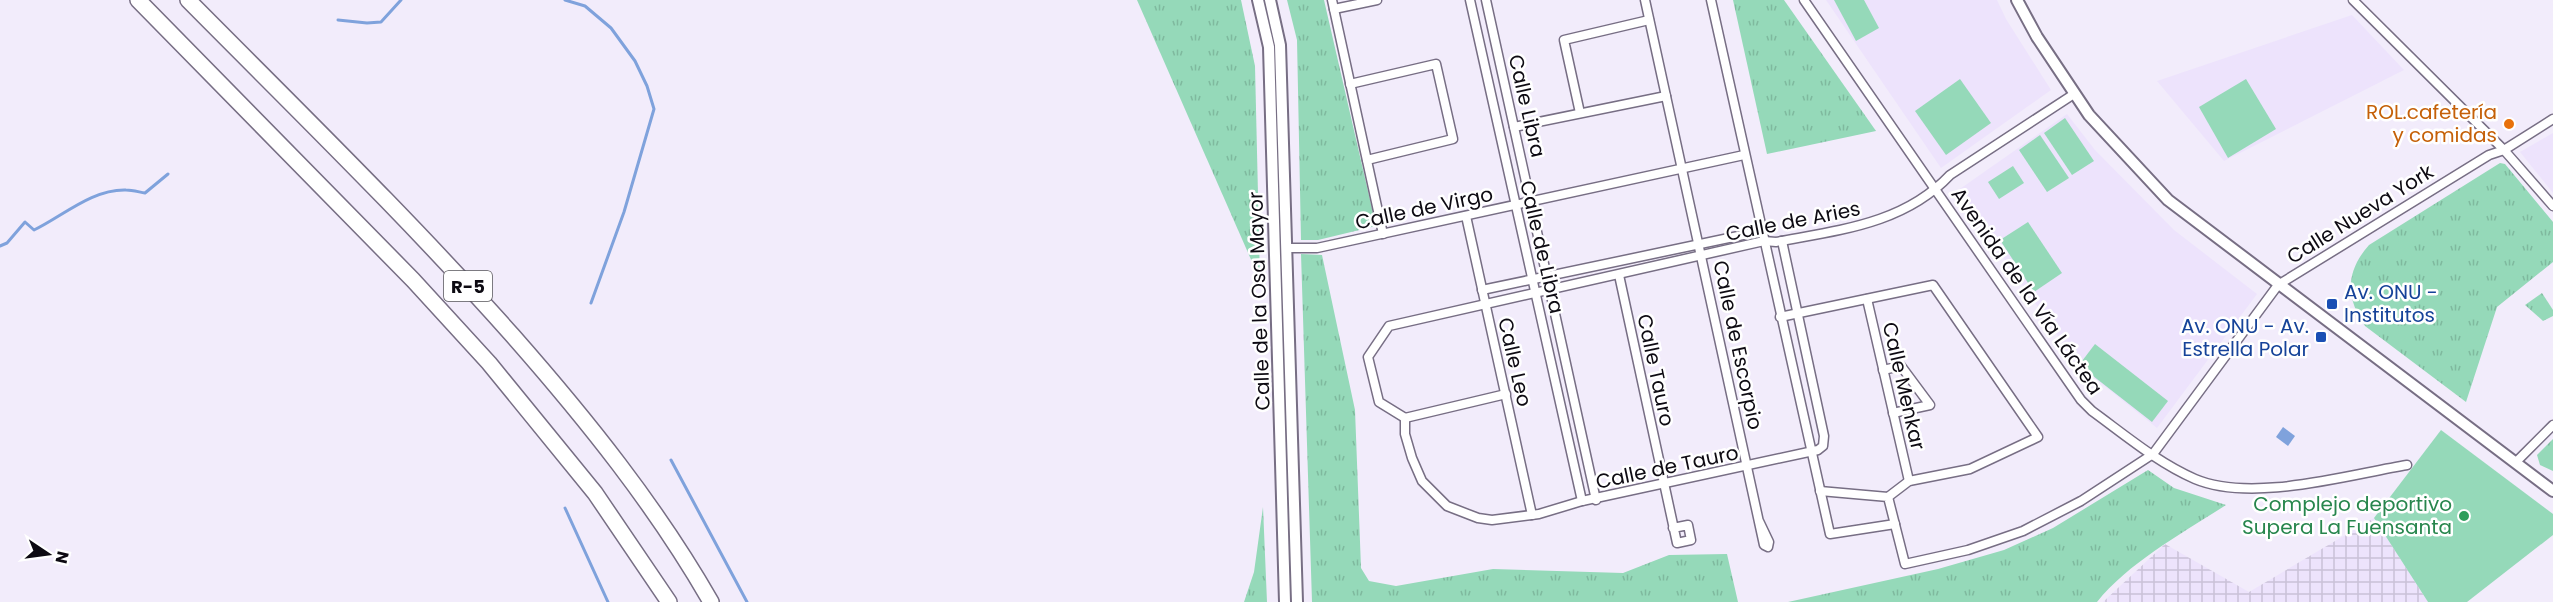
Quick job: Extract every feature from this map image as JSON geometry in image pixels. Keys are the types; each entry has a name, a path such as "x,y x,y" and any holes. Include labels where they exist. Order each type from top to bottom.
{"highway":[{"name":"R-5","path":"138,0 412,280 489,363 595,493 669,602"},
{"name":"R-5","path":"188,0 390,204 550,378 631,480 711,602"}],"street":[{"name":"Calle de la Osa Mayor","path":"1258,0 1269,47 1285,602"},
{"name":"Calle de la Osa Mayor","path":"1270,0 1280,45 1297,602"},
{"path":"1332,0 1383,234"},
{"path":"1334,9 1377,0"},
{"name":"Calle de Libra","path":"1470,0 1582,501"},
{"name":"Calle Libra","path":"1486,0 1596,500"},
{"name":"Calle de Escorpio","path":"1645,0 1759,521"},
{"path":"1711,0 1830,534 1895,524"},
{"name":"Avenida de la Vía Láctea","path":"1804,0 2081,400 2092,411 2153,454 2196,479 2215,486 2246,489 2284,486 2407,465"},
{"path":"2017,0 2074,94 2155,188 2278,285 2553,491"},
{"path":"2353,0 2504,150 2553,206"},
{"path":"1580,113 1564,40 1649,20"},
{"path":"1350,84 1436,64 1453,139 1367,159"},
{"name":"Calle de Aries","path":"1405,418 1379,402 1368,357 1389,326 1764,241 1782,241 1882,221 1906,210 1936,191 1950,175 2074,94"},
{"path":"1514,127 1666,96"},
{"name":"Calle Nueva York","path":"2278,285 2489,155 2504,150 2553,119"},
{"name":"Calle de Virgo","path":"1286,248 1317,248 1744,155"},
{"name":"Calle Leo","path":"1466,216 1532,515"},
{"name":"Calle de Aries","path":"1482,290 1762,231"},
{"path":"1782,241 1825,440 1823,446 1811,453"},
{"name":"Calle Tauro","path":"1619,275 1673,528 1677,543 1691,540 1688,525 1673,528"},
{"path":"1780,317 1933,285 2038,437 1970,469 1909,481 1888,497 1820,491"},
{"path":"1888,497 1905,564 1968,550 2023,531 2081,501 2153,454 2278,285"},
{"name":"Calle Menkar","path":"1867,299 1909,481"},
{"path":"1883,370 1901,366 1930,405 1893,413"},
{"path":"1506,394 1405,418 1405,434 1422,481 1447,506 1478,518 1505,520 1532,515"},
{"path":"2516,462 2553,425"},
{"name":"Calle de Tauro","path":"1532,515 1582,501 1596,500 1811,453"}],"shaded area":[{"path":"1826,0 1997,0 2006,19 2051,90 1941,168"},
{"path":"2352,15 2404,70 2224,161 2157,81"},
{"path":"2067,114 2095,150 2174,230 2257,294 2157,428 2078,365 1957,191"},
{"path":"2553,133 2553,193 2520,152"},
{"path":"2374,518 2428,602 2103,602 2165,544 2249,592"}],"green space":[{"path":"1137,0 1241,0 1255,66 1260,280"},
{"path":"1287,0 1324,0 1376,226 1318,240 1301,240 1297,40"},
{"path":"1733,0 1784,0 1876,131 1767,154"},
{"path":"1834,0 1864,0 1879,28 1856,41"},
{"path":"1960,79 1991,123 1946,155 1915,111"},
{"path":"2246,79 2276,129 2228,158 2199,107"},
{"path":"2065,118 2094,161 2072,175 2044,133"},
{"path":"2040,135 2069,178 2047,192 2019,150"},
{"path":"2500,163 2505,164 2553,222 2553,262 2497,307 2466,402 2365,326 2358,315 2351,294 2352,274 2361,255 2369,245"},
{"path":"2013,166 2024,183 1999,199 1988,182"},
{"path":"2028,222 2062,273 2034,292 2000,240"},
{"path":"1301,254 1322,255 1355,410 1361,568 1369,581 1396,586 1493,569 1623,573 1669,555 1727,554 1738,602 1312,602"},
{"path":"2542,293 2553,310 2553,316 2543,321 2525,305"},
{"path":"2095,344 2168,401 2152,422 2079,365"},
{"name":"Complejo deportivo Supera La Fuensanta","path":"2441,430 2553,514 2553,535 2467,602 2428,602 2374,518"},
{"path":"2553,439 2553,471 2540,465 2537,455"},
{"path":"2148,470 2174,488 2226,505 2140,561 2097,602 1788,602 1938,569 2004,550 2053,528"},
{"path":"1263,507 1267,602 1244,602 1254,572"}],"water":[{"path":"2283,427 2295,436 2288,446 2276,437"}],"waterway":[{"path":"338,20 381,22 401,0"},
{"path":"565,0 585,6 611,28 635,61 647,86 654,109 624,212 591,303"},
{"path":"0,246 7,243 25,222 34,230 78,204 101,194 126,190 145,193 168,174"},
{"path":"671,460 747,602"},
{"path":"565,508 608,602"}],"place":[{"name":"ROL.cafetería y comidas","path":"2509,124"},
{"name":"Av. ONU - Institutos","path":"2332,304"},
{"name":"Av. ONU - Av. Estrella Polar","path":"2321,337"},
{"name":"Complejo deportivo Supera La Fuensanta","path":"2464,516"}]}
